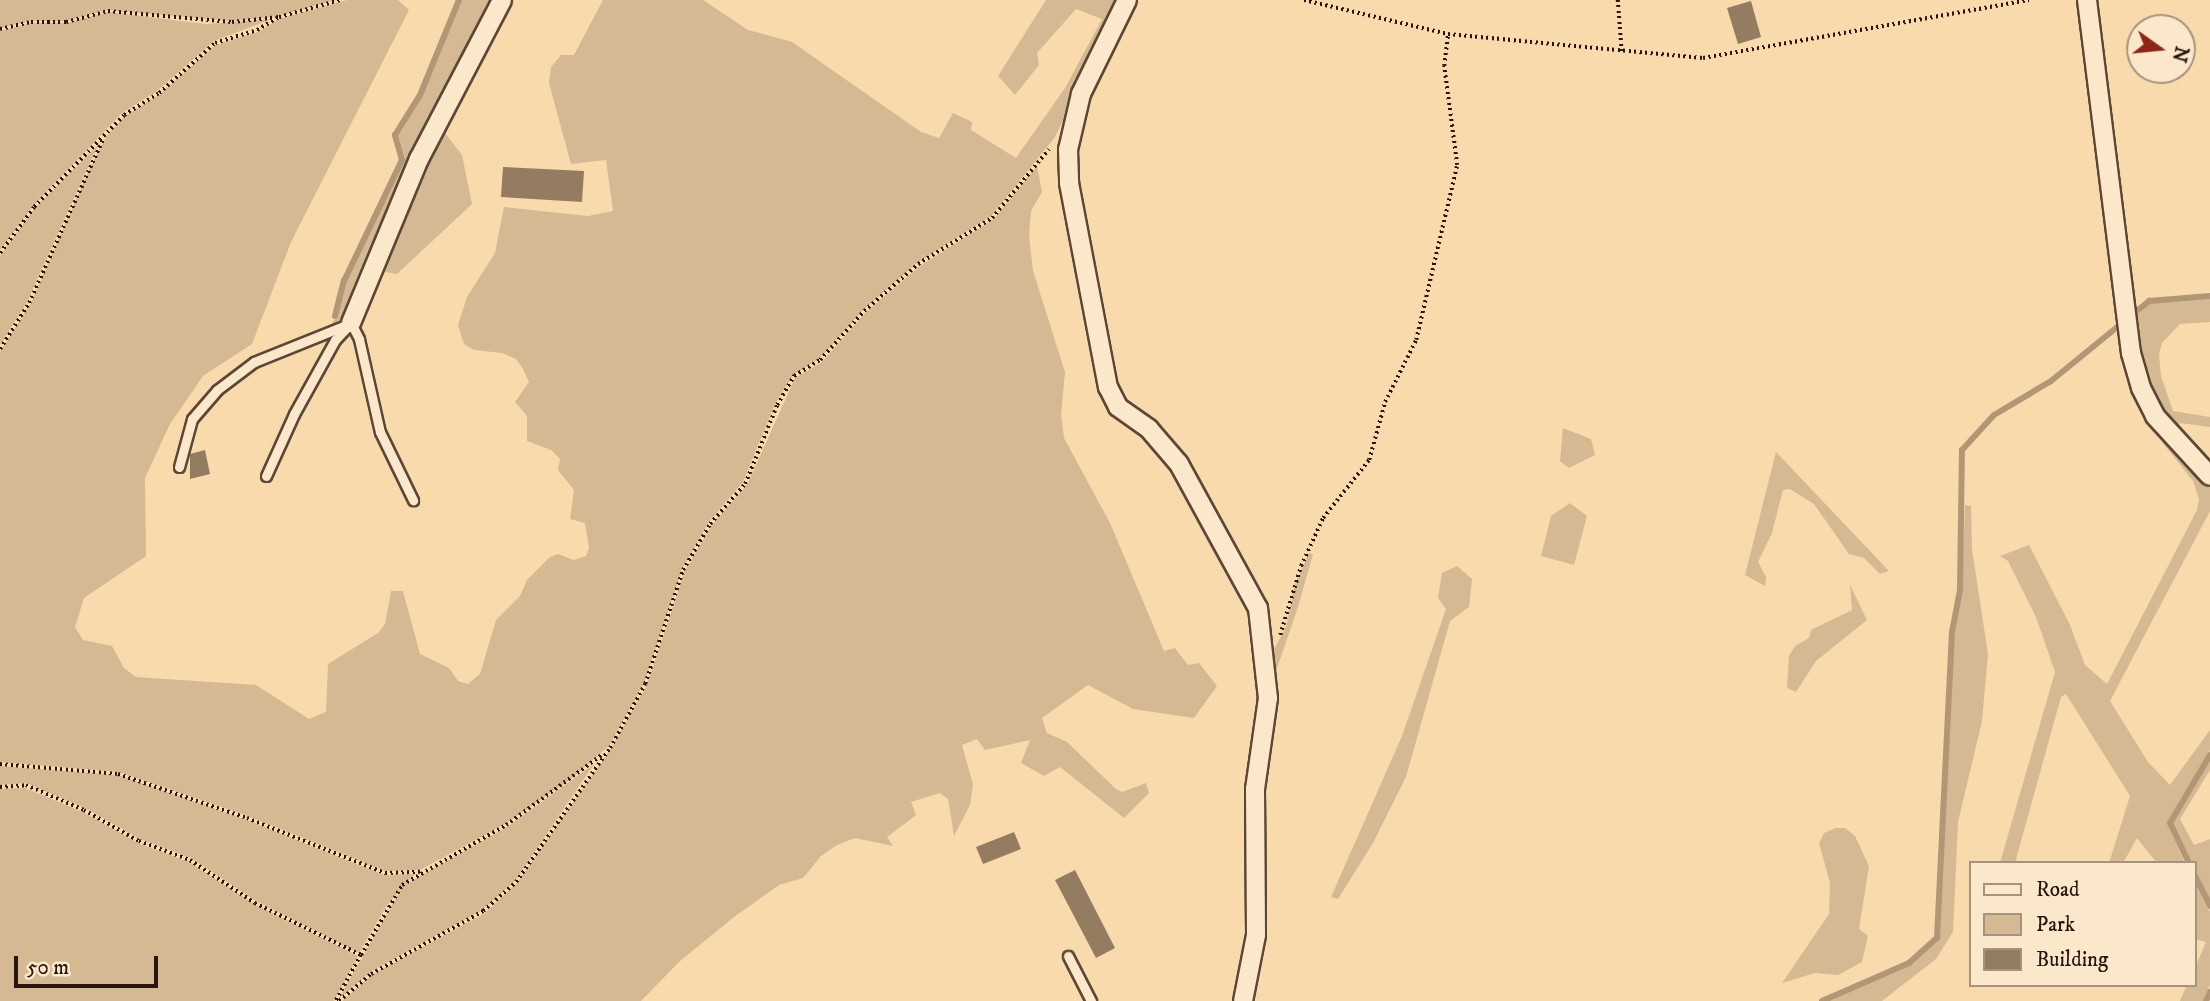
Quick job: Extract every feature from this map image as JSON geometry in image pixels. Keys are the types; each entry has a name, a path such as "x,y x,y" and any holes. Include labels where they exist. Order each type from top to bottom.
{"street":[{"path":"351,323 419,159 502,0"},
{"path":"1126,0 1081,94 1068,150 1069,183 1101,358 1118,407 1165,446 1226,541 1258,608 1268,698 1255,789 1256,935 1243,1001"},
{"path":"2087,0 2127,322 2141,388 2155,416 2210,476"}],"lane":[{"path":"179,467 192,419 217,390 254,362 351,323"},
{"path":"266,476 335,340 351,323"},
{"path":"351,323 359,339 380,432 413,500"},
{"path":"1068,956 1091,1001"}],"path":[{"path":"0,253 43,197 104,136 201,52 279,18 340,0"},
{"path":"1304,0 1448,33 1622,52 1728,56 1893,21 2029,0"},
{"path":"1618,0 1622,52"},
{"path":"0,29 31,22 66,22 108,10 206,22 279,18"},
{"path":"1265,662 1285,626 1293,584 1323,518 1370,460 1385,402 1416,340 1457,165 1444,66 1448,33"},
{"path":"0,349 29,303 104,136"},
{"path":"337,1001 371,974 484,911 516,882 610,748 645,684 683,570 710,524 745,484 777,405 794,376 820,360 864,311 918,264 992,218 1051,147"},
{"path":"337,1001 402,885 506,825 572,780 610,748"},
{"path":"0,764 118,774 247,818 385,873 421,872"},
{"path":"0,787 26,786 84,810 139,841 190,860 255,903 361,955"}],"green space":[{"path":"0,0 335,0 279,16 232,21 108,10 66,21 31,21 0,28"},
{"path":"347,0 398,0 409,10 291,242 252,344 203,376 170,424 145,478 146,556 84,598 75,627 83,640 112,646 124,668 136,677 256,685 309,719 326,712 328,664 378,633 385,624 391,591 403,591 420,654 449,668 458,681 468,684 480,674 496,620 520,596 527,580 550,557 558,554 574,560 586,556 589,548 585,523 570,519 574,490 558,470 560,459 551,450 527,441 527,416 515,402 529,382 523,369 516,359 502,353 474,350 464,344 458,325 467,297 495,253 504,207 588,216 613,211 606,160 571,164 549,83 551,67 561,55 574,55 603,0 703,0 748,30 792,42 921,132 939,138 953,113 972,122 971,130 1016,158 1065,88 1102,19 1076,9 1037,53 1039,65 1015,95 998,76 1046,0 1123,0 1055,137 991,216 917,263 863,310 819,359 793,375 775,404 743,482 708,523 682,569 644,683 609,746 571,779 505,824 420,870 385,871 248,816 119,772 0,762 0,352 31,303 106,137 125,116 160,94 216,45 258,32 279,19"},
{"path":"461,0 498,0 349,322 325,334 337,316 345,281 403,160 397,135 422,96"},
{"path":"108,12 206,24 272,19 214,41 157,91 122,113 33,206 0,250 0,31 31,23 66,23"},
{"path":"442,129 462,155 472,204 397,274 380,271 380,257"},
{"path":"98,145 27,302 0,345 0,256 35,208"},
{"path":"1037,166 1042,192 1031,211 1029,235 1033,271 1065,372 1061,415 1064,438 1110,523 1164,651 1175,648 1188,665 1199,663 1217,686 1194,718 1133,709 1088,685 1042,718 1047,733 1067,742 1116,789 1122,792 1146,783 1149,793 1124,818 1060,767 1044,776 1021,763 1030,740 985,750 977,739 962,745 973,784 970,805 954,836 948,799 940,793 911,802 916,815 887,837 893,846 855,838 837,845 821,856 803,878 779,885 734,917 680,961 641,1001 342,1001 372,975 485,913 517,883 611,749 647,685 685,571 712,525 747,485 795,378 822,362 866,312 920,266 994,219"},
{"path":"2167,298 2210,298 2210,322 2180,324 2162,343 2159,354 2161,376 2173,411 2210,417 2210,427 2180,423 2174,428 2149,393 2132,321 2150,302"},
{"path":"1563,428 1591,439 1595,455 1569,468 1560,461"},
{"path":"2166,439 2210,488 2210,511 2110,701 2148,762 2170,785 2210,730 2210,750 2167,823 2184,861 2155,861 2137,838 2124,861 2110,861 2130,796 2066,694 2061,697 2016,861 2001,861 2055,672 2036,617 2008,561 2000,556 2029,545 2070,625 2085,665 2107,684 2197,510 2199,499 2193,481 2162,442"},
{"path":"1776,452 1889,571 1880,574 1864,558 1849,554 1814,504 1790,489 1783,490 1772,533 1758,562 1766,577 1765,586 1745,575"},
{"path":"1570,503 1587,516 1574,565 1541,556 1551,516"},
{"path":"1965,505 1971,506 1972,549 1988,654 1982,721 1958,822 1953,932 1936,959 1882,1001 1826,1001 1910,964 1939,938 1953,632 1962,591"},
{"path":"1309,553 1313,554 1298,607 1271,686 1271,655 1286,627 1295,584"},
{"path":"1457,566 1472,579 1469,607 1450,621 1406,777 1373,843 1338,899 1331,897 1402,736 1446,609 1438,598 1442,573"},
{"path":"1850,585 1867,620 1816,661 1796,692 1787,688 1789,656 1795,646 1809,638 1811,630 1852,610"},
{"path":"2210,758 2210,770 2180,819 2194,845 2210,839 2210,902 2196,873 2196,861 2190,861 2172,823"},
{"path":"594,764 515,881 482,910 370,972 338,1000 403,886 507,827"},
{"path":"0,766 118,775 247,820 384,875 415,874 387,905 359,953 256,901 191,858 140,839 85,808 26,783 0,785"},
{"path":"25,788 83,812 138,843 189,862 254,904 358,956 334,1001 0,1001 0,789"},
{"path":"1845,828 1855,836 1869,866 1859,929 1868,936 1862,962 1838,975 1815,973 1782,983 1829,914 1830,883 1819,843 1824,833"},
{"path":"2196,884 2210,912 2210,985 2203,1001 2180,1001 2186,987 2196,987 2196,965 2206,942 2196,940"}],"building":[{"path":"1751,1 1761,37 1738,44 1727,8"},
{"path":"503,167 584,171 582,202 501,197"},
{"path":"205,450 210,474 190,479 190,454"},
{"path":"1014,832 1021,849 983,864 976,847"},
{"path":"1075,870 1115,948 1096,958 1055,880"}],"waterway":[{"path":"335,316 344,281 402,160 395,135 420,95 459,0"},
{"path":"1822,1001 1909,963 1937,938 1952,632 1960,590 1962,450 1994,415 2051,381 2149,301 2210,296"},
{"path":"2188,861 2170,823 2210,755"},
{"path":"2196,878 2210,906"},
{"path":"2206,1001 2210,992"}]}
